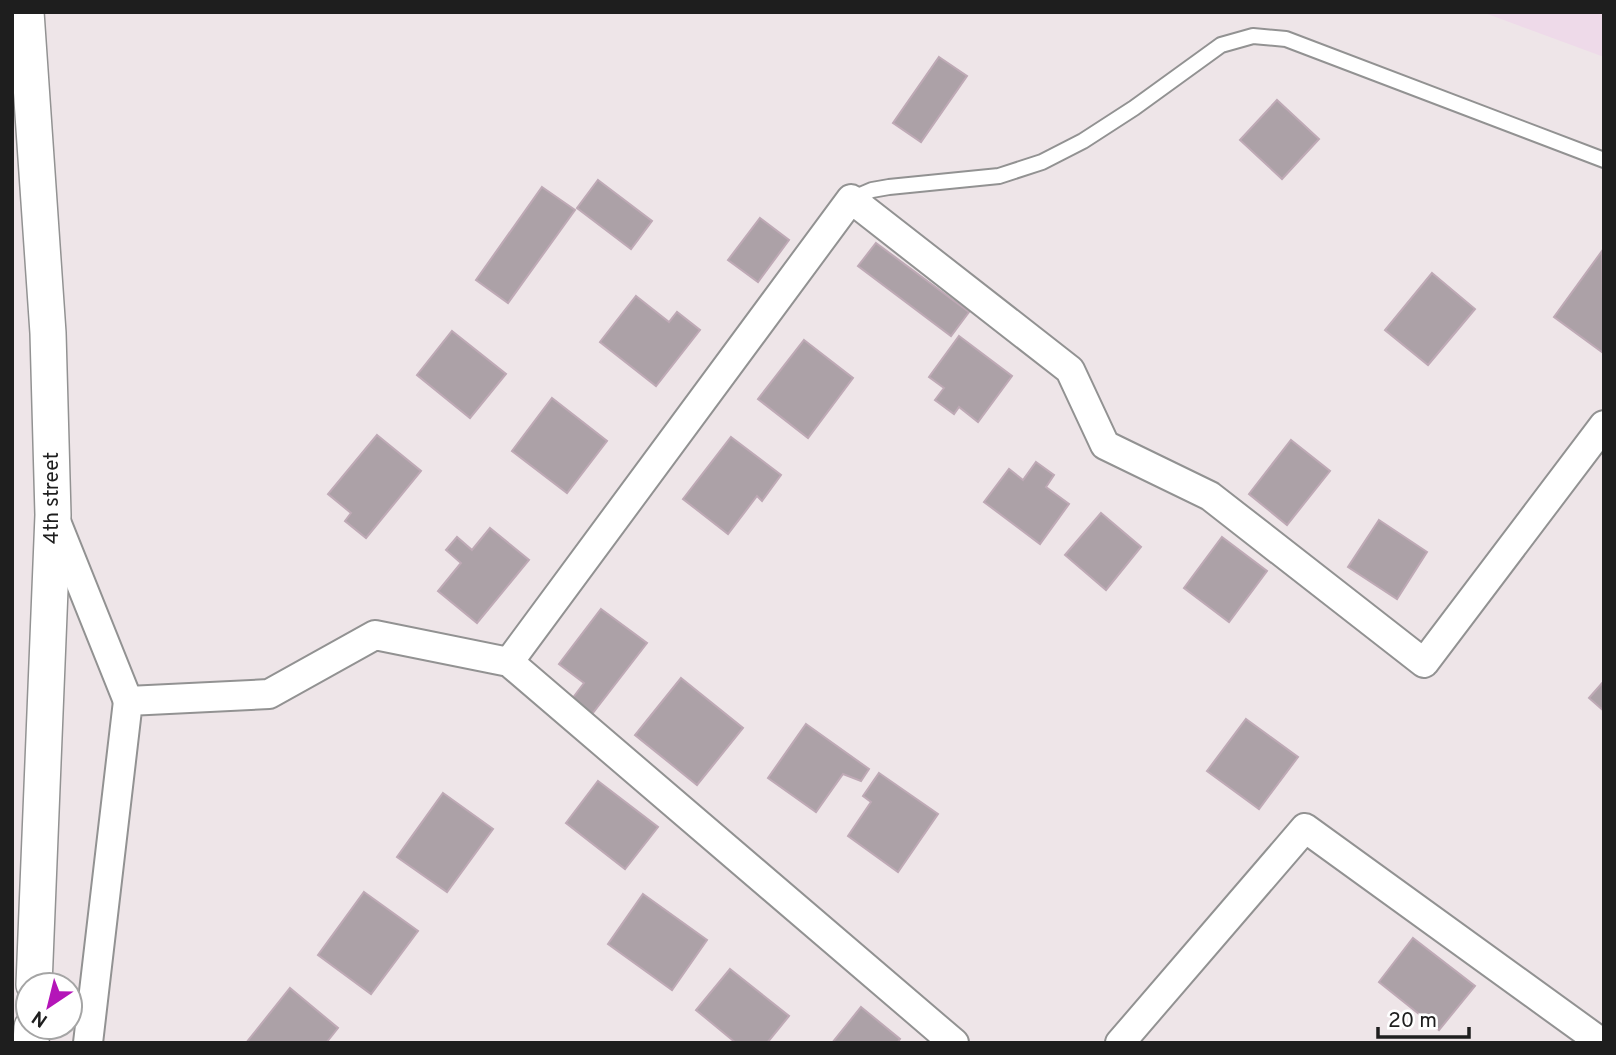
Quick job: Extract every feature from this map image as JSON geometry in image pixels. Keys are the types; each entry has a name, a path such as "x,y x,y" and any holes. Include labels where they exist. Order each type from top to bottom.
{"street":[{"name":"4th street","path":"26,12 48,333 53,515 35,971"},
{"path":"509,662 851,199 1070,370 1105,445 1210,496 1424,663 1604,425"},
{"path":"53,515 128,701 88,1043"},
{"path":"128,701 269,694 374,635 509,662 954,1043"},
{"path":"1120,1043 1304,828 1602,1043"}],"lane":[{"path":"851,199 872,190 890,187 999,176 1042,162 1083,141 1221,45 1253,36 1286,39 1604,160"}],"shaded area":[{"path":"1482,12 1604,12 1604,57"}],"building":[{"path":"939,57 967,76 921,142 893,123"},
{"path":"1277,100 1319,139 1282,179 1240,140"},
{"path":"598,180 652,221 631,249 577,208"},
{"path":"542,187 575,210 508,303 476,280"},
{"path":"760,218 789,240 758,282 728,260"},
{"path":"876,243 969,312 951,336 858,266"},
{"path":"1602,251 1604,349 1602,352 1554,317"},
{"path":"1432,273 1475,309 1428,365 1385,330"},
{"path":"636,296 669,322 677,312 700,330 656,386 600,342"},
{"path":"452,331 506,374 470,418 417,375"},
{"path":"959,336 1012,376 978,422 959,407 954,414 935,400 944,388 929,377"},
{"path":"804,340 853,378 808,438 758,399"},
{"path":"552,398 607,441 567,493 512,451"},
{"path":"377,435 421,471 366,538 345,521 351,513 328,494"},
{"path":"731,437 781,475 762,501 757,496 728,534 683,499"},
{"path":"1291,440 1330,471 1287,525 1249,494"},
{"path":"1036,462 1054,475 1046,487 1069,504 1040,544 984,502 1009,469 1023,480"},
{"path":"1101,513 1141,547 1106,590 1065,555"},
{"path":"1379,520 1427,552 1397,599 1348,567"},
{"path":"490,528 529,560 477,623 438,591 461,563 446,550 457,537 472,550"},
{"path":"1222,537 1267,571 1229,622 1184,588"},
{"path":"601,609 647,643 592,714 572,699 584,683 559,664"},
{"path":"681,678 743,728 697,785 635,735"},
{"path":"1604,681 1604,711 1589,698"},
{"path":"1246,719 1298,757 1259,809 1207,771"},
{"path":"806,724 869,769 861,781 843,774 816,812 768,778"},
{"path":"879,773 938,814 898,872 848,836 871,802 863,796"},
{"path":"598,781 658,827 625,869 566,823"},
{"path":"443,793 493,829 447,892 397,857"},
{"path":"364,892 418,931 371,994 318,955"},
{"path":"643,894 707,940 672,990 608,944"},
{"path":"1413,938 1475,986 1439,1030 1379,982"},
{"path":"730,969 789,1016 767,1043 736,1043 696,1010"},
{"path":"290,988 338,1028 326,1043 246,1043"},
{"path":"861,1007 900,1039 897,1043 832,1043"}]}
